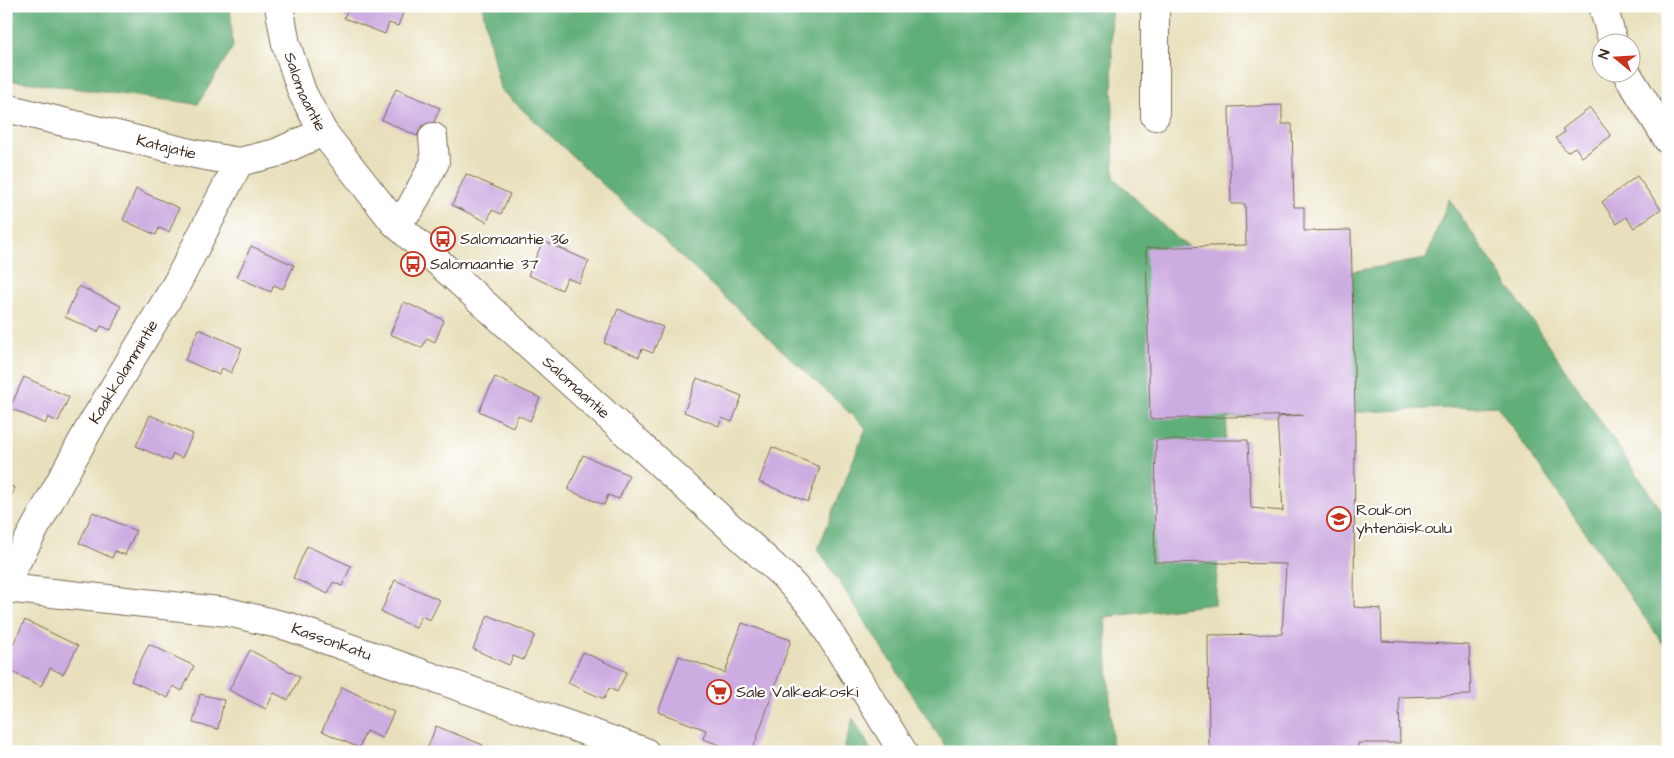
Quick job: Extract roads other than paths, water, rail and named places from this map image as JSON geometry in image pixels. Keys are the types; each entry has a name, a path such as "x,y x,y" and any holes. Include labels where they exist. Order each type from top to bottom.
{"street":[{"name":"Salomaantie","path":"279,6 286,44 302,92 323,132 394,222 784,576 813,607 904,752"},
{"path":"1155,6 1155,116"},
{"path":"1603,6 1610,32"},
{"path":"1632,82 1668,140"},
{"name":"Katajatie","path":"6,108 239,162 276,153 323,132"},
{"path":"394,222 410,209 436,162 433,137"},
{"name":"Kaakkolammintie","path":"6,581 89,429 177,283 239,162"},
{"name":"Kassonkatu","path":"6,588 228,612 290,628 645,752"}],"place":[{"name":"Salomaantie 36","path":"443,239"},
{"name":"Salomaantie 37","path":"413,264"},
{"name":"Roukon yhtenäiskoulu","path":"1339,519"},
{"name":"Sale Valkeakoski","path":"719,692"}]}
